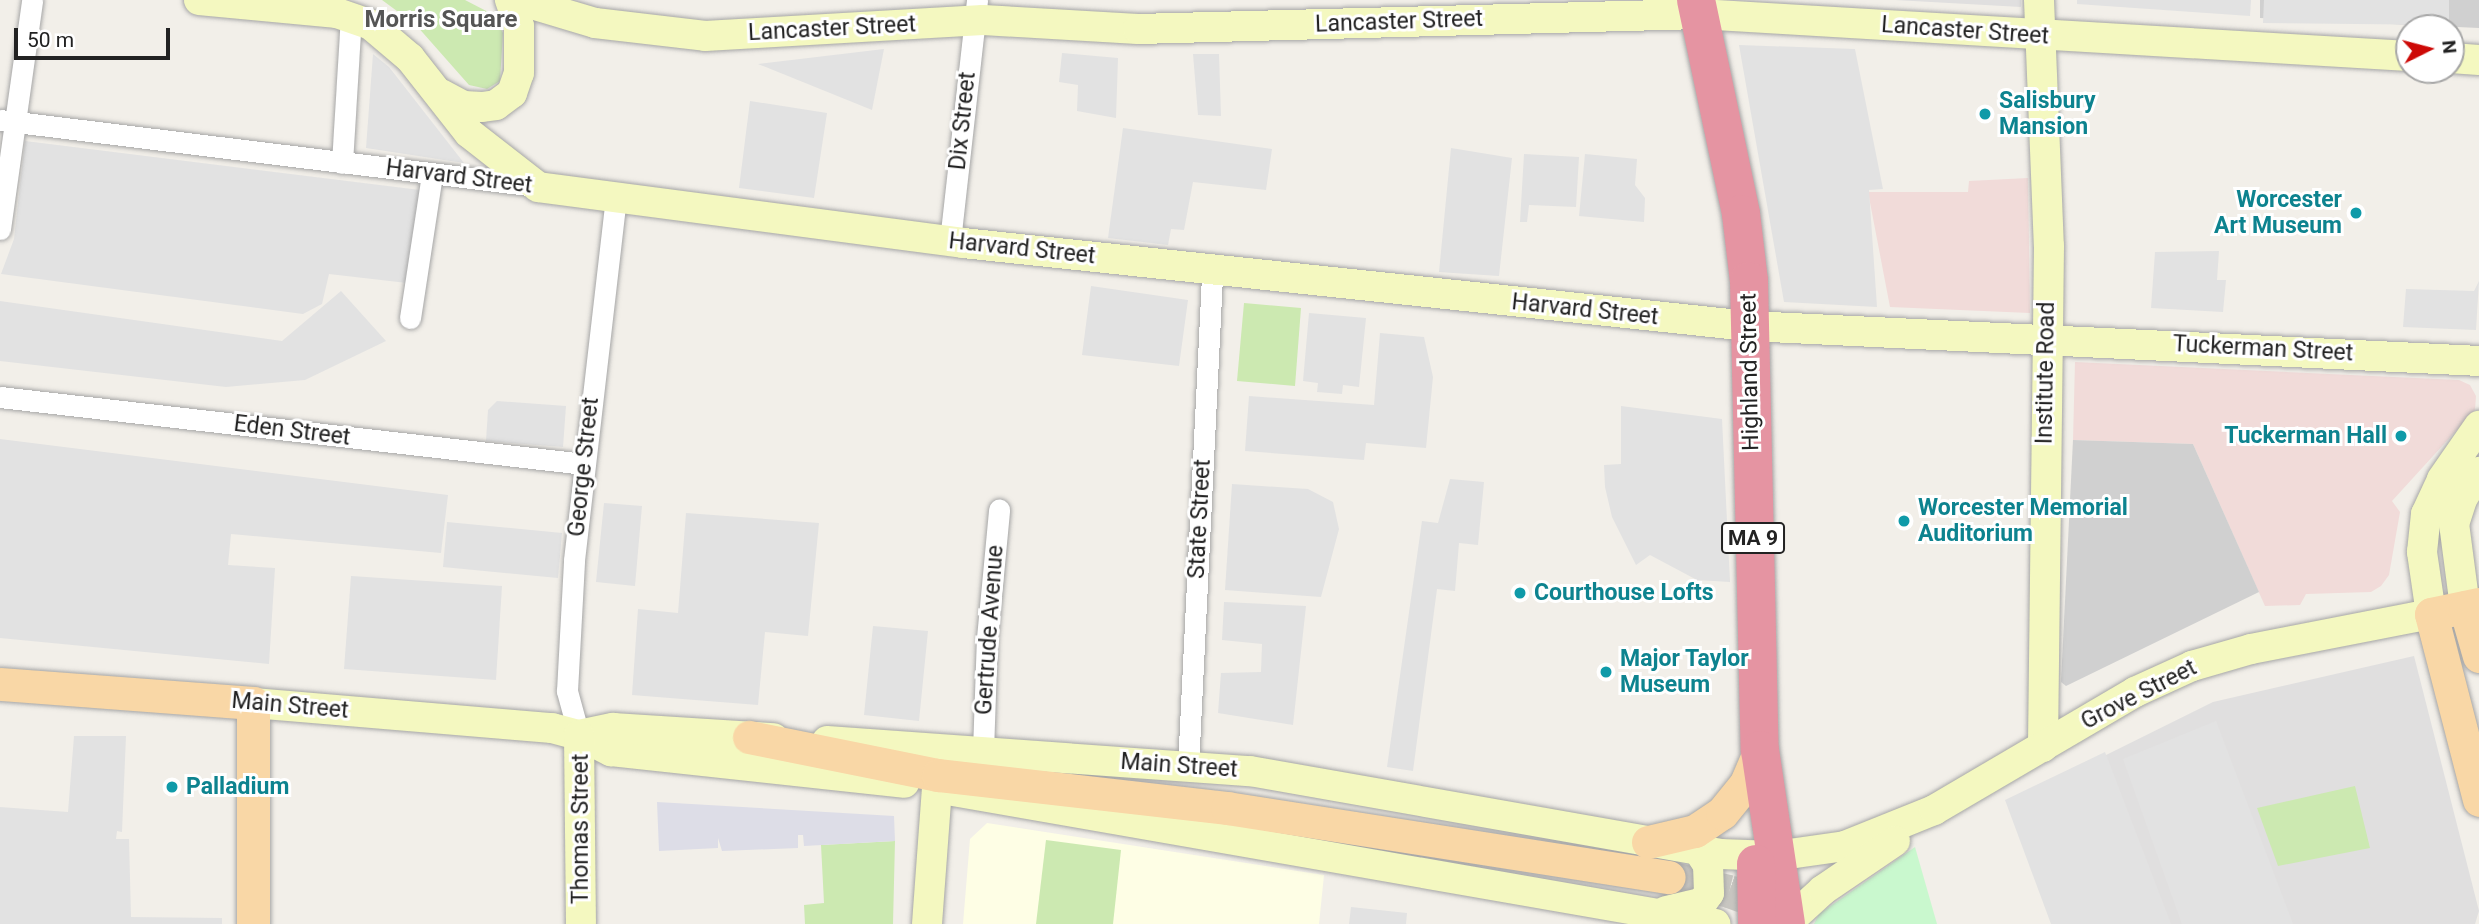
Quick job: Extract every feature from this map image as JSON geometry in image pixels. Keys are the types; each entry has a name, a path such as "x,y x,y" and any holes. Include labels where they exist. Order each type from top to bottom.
{"highway":[{"name":"Highland Street","path":"1698,7 1741,214 1749,326 1764,856"},
{"name":"MA 9","path":"1757,924 1764,856"},
{"name":"MA 9","path":"1764,856 1786,924"}],"main road":[{"path":"199,0 356,10 396,43 489,151 538,187"},
{"path":"441,94 464,106 482,107 496,105 512,93 519,73 519,26 510,0"},
{"name":"Lancaster Street","path":"518,0 595,23 705,36 976,10 1138,29 1698,7 2040,37 2395,55"},
{"name":"Institute Road","path":"2039,0 2049,246 2043,747"},
{"name":"Harvard Street","path":"538,187 950,241 1749,326 2047,338"},
{"name":"Tuckerman Street","path":"2047,338 2479,361"},
{"path":"2479,426 2442,480 2426,514 2422,552 2431,614 2479,800"},
{"path":"2479,472 2462,499 2454,524 2472,605 2479,656"},
{"name":"Grove Street","path":"1786,924 1823,890 1940,807 2135,692 2206,661 2472,605"},
{"name":"Main Street","path":"0,684 552,728 579,735 611,751 938,781 1715,924"},
{"path":"253,703 253,924"},
{"name":"Main Street","path":"579,735 613,728 1250,771 1648,842 1764,856"},
{"name":"Thomas Street","path":"579,735 581,924"},
{"path":"749,737 938,781 1227,808 1669,877"},
{"path":"1648,842 1695,831 1722,813 1746,783 1760,750"},
{"path":"927,924 938,781"},
{"name":"Grove Street","path":"1764,856 1861,842 1940,807"},
{"path":"1655,913 1702,903 1711,878 1699,850"}],"street":[{"path":"0,229 7,120 32,0"},
{"path":"342,163 356,10"},
{"name":"Dix Street","path":"950,241 976,10"},
{"name":"Harvard Street","path":"7,120 538,187"},
{"path":"410,318 432,174"},
{"name":"George Street","path":"579,735 567,691 584,464 616,198"},
{"name":"State Street","path":"1188,767 1212,270"},
{"name":"Eden Street","path":"0,397 584,464"},
{"name":"Gertrude Avenue","path":"983,751 987,638 999,510"}],"shaded area":[{"path":"1895,0 2021,0 2021,7"},
{"path":"2077,0 2251,0 2250,16 2077,4"},
{"path":"2260,0 2479,0 2479,28 2465,27 2465,14 2395,14 2395,24 2260,18"},
{"path":"2264,0 2449,0 2449,14 2395,14 2395,24 2263,23"},
{"path":"1739,45 1855,49 1883,189 1869,190 1877,307 1784,302"},
{"path":"884,49 872,110 758,64"},
{"path":"1062,53 1118,58 1116,118 1077,111 1078,85 1059,82"},
{"path":"373,54 389,67 464,163 366,148"},
{"path":"1193,54 1219,54 1221,116 1198,115"},
{"path":"750,101 827,113 814,198 739,188"},
{"path":"1123,128 1272,149 1266,190 1193,182 1184,230 1171,229 1168,245 1108,238"},
{"path":"25,141 420,190 407,283 329,274 322,304 303,314 1,274 14,239"},
{"path":"1451,148 1512,158 1499,276 1439,272"},
{"path":"1524,154 1579,157 1576,207 1529,205 1527,222 1520,222"},
{"path":"1585,154 1637,159 1635,185 1645,198 1644,222 1579,216"},
{"path":"2028,178 2030,313 1890,307 1868,192 1968,192 1969,181"},
{"path":"2219,251 2217,280 2226,280 2223,312 2151,308 2155,252"},
{"path":"2479,281 2476,330 2403,327 2406,289 2474,291"},
{"path":"1091,286 1188,300 1179,366 1082,355"},
{"path":"341,291 386,341 305,380 226,387 0,361 0,301 282,341"},
{"path":"1309,313 1366,318 1359,387 1343,385 1342,394 1317,392 1318,383 1303,381"},
{"path":"1380,333 1424,337 1433,377 1426,448 1366,443 1364,460 1245,451 1249,396 1374,405"},
{"path":"2075,362 2459,380 2470,385 2476,396 2475,410 2392,501 2400,512 2389,575 2381,586 2371,592 2306,594 2300,605 2265,606 2193,444 2073,440"},
{"path":"497,401 566,406 563,447 486,441 488,410"},
{"path":"1621,406 1722,419 1730,582 1697,580 1650,555 1636,565 1612,517 1605,487 1604,465 1621,464"},
{"path":"0,439 448,495 441,553 231,534 228,565 275,568 269,664 0,638"},
{"path":"2073,440 2193,444 2259,592 2066,686 2061,682"},
{"path":"1450,479 1484,482 1478,545 1459,543 1455,591 1437,589 1413,771 1387,767 1422,521 1438,523"},
{"path":"1232,484 1308,489 1333,502 1339,529 1321,597 1225,590"},
{"path":"604,503 642,506 635,586 596,582"},
{"path":"686,513 819,523 808,636 765,632 758,705 632,695 638,609 678,613"},
{"path":"447,522 562,533 558,578 443,567"},
{"path":"351,576 502,586 496,680 344,669"},
{"path":"1224,602 1306,606 1293,725 1218,713 1221,673 1261,672 1262,644 1222,640"},
{"path":"873,626 928,631 919,721 864,715"},
{"path":"2414,656 2479,911 2475,924 2164,924 2100,758 2213,702"},
{"path":"2216,721 2293,924 2182,924 2123,759"},
{"path":"74,736 126,736 122,832 117,831 116,839 129,839 131,917 222,918 222,924 0,924 0,807 68,812"},
{"path":"2105,752 2171,924 2051,924 2005,800"},
{"path":"657,802 894,816 895,841 804,846 803,835 798,835 798,848 722,851 718,838 718,848 659,851"},
{"path":"987,823 1324,875 1319,924 963,924 970,839"},
{"path":"1351,907 1407,913 1406,924 1349,924"}],"green space":[{"path":"382,0 465,0 494,15 503,33 500,81 487,89 469,85 416,25"},
{"path":"1244,303 1301,308 1295,386 1237,381"},
{"path":"2355,786 2370,848 2278,866 2257,808"},
{"path":"1046,840 1121,850 1113,924 1036,924"},
{"path":"895,841 893,924 805,924 804,905 824,903 821,845"},
{"path":"1915,847 1937,924 1814,924 1819,914"}],"tunnel":[{"path":"1669,877 1729,891 1821,924"}],"place":[{"name":"Salisbury Mansion","path":"1985,114"},
{"name":"Worcester Art Museum","path":"2356,213"},
{"name":"Tuckerman Hall","path":"2401,436"},
{"name":"Worcester Memorial Auditorium","path":"1904,521"},
{"name":"Courthouse Lofts","path":"1520,593"},
{"name":"Major Taylor Museum","path":"1606,672"},
{"name":"Palladium","path":"172,787"}],"district":[{"name":"Morris Square","path":"441,20"}]}
